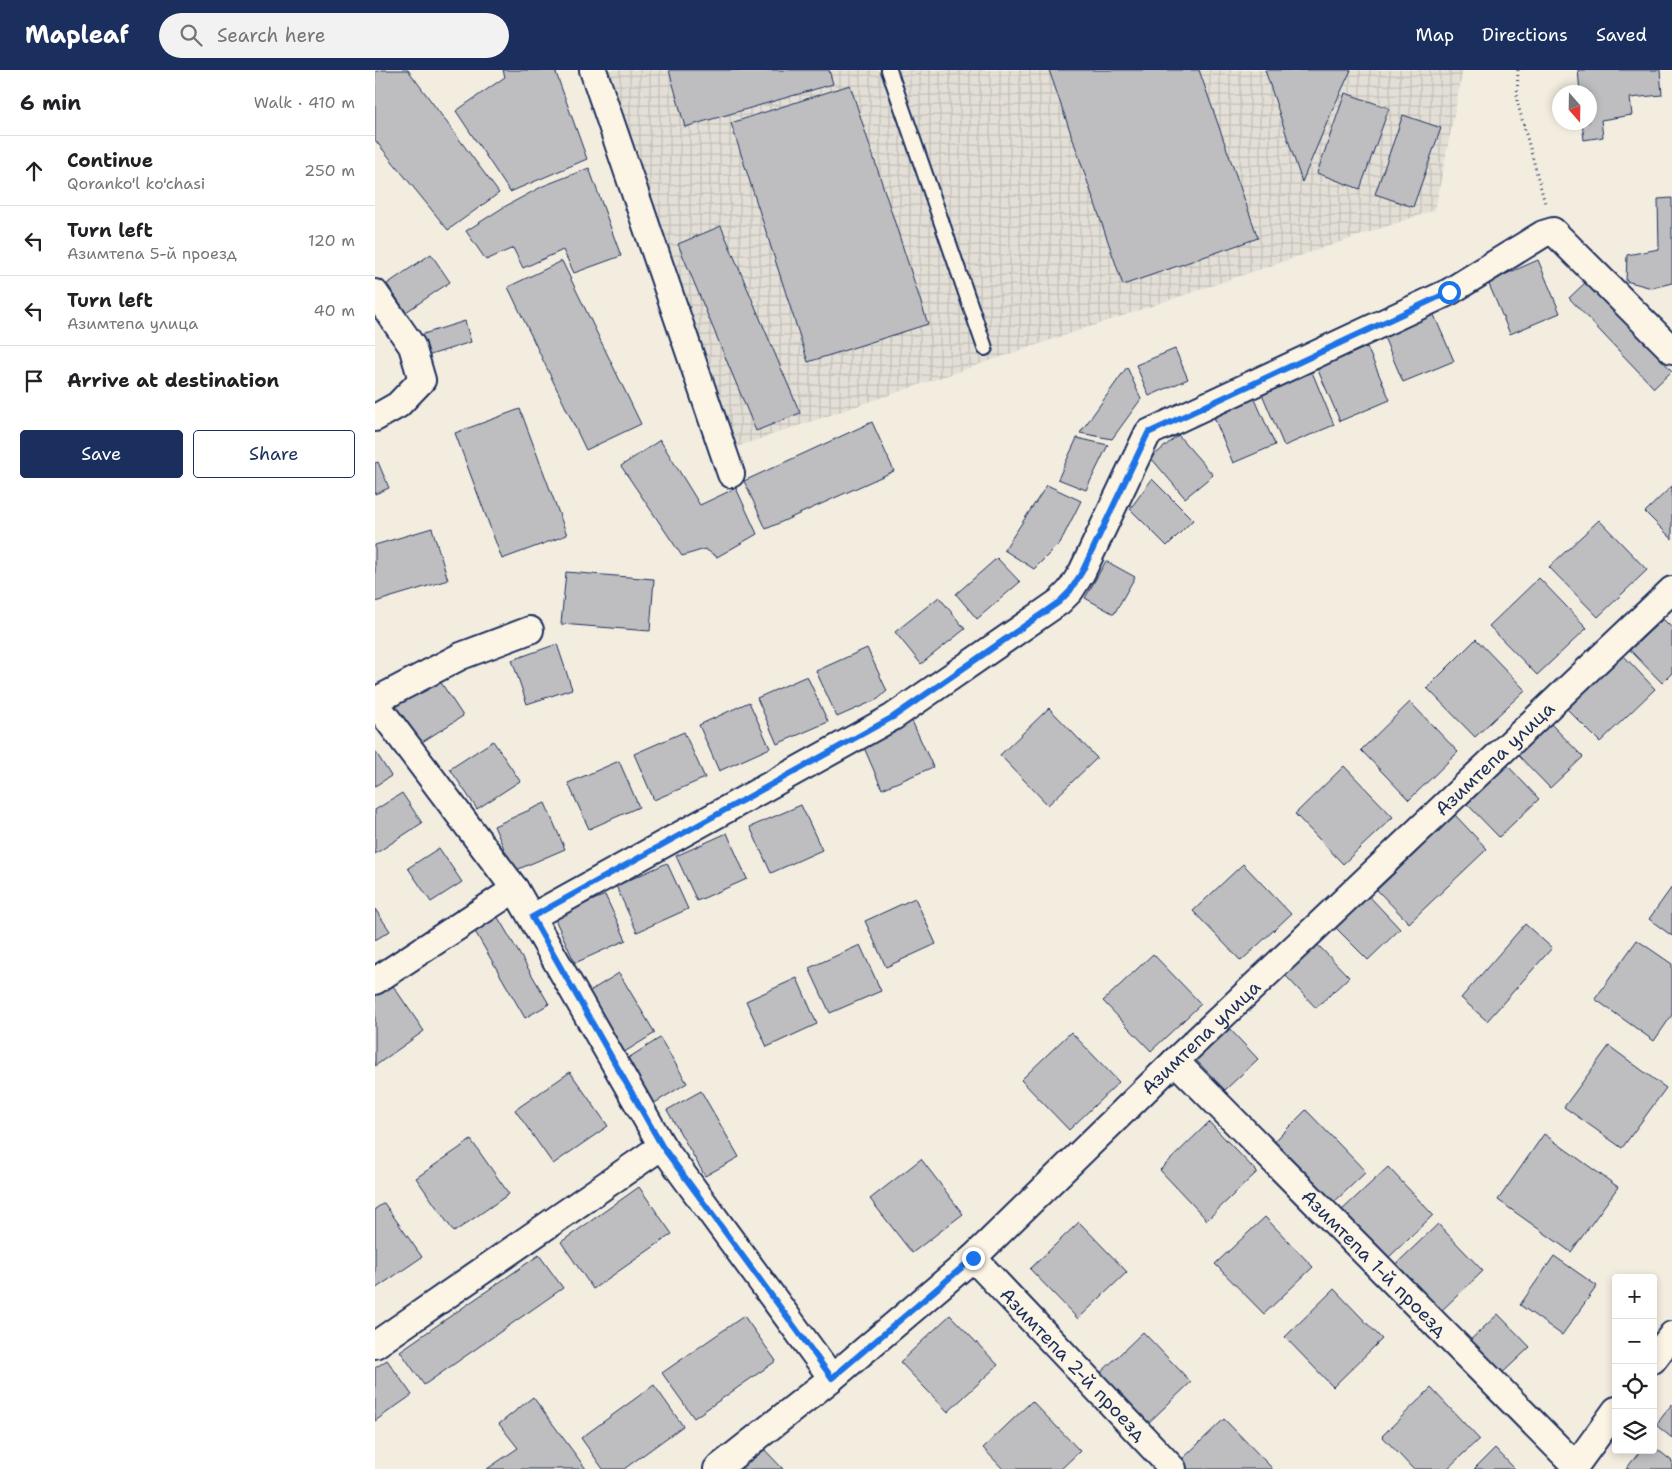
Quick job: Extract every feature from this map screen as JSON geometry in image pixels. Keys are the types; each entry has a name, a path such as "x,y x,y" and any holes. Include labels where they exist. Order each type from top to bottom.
{"street":[{"path":"593,70 731,474"},
{"path":"532,917 893,717 1059,602 1070,591 1082,572 1148,433 1449,292 1543,234 1553,231 1672,350"},
{"path":"375,293 412,346 422,380 399,404 375,418"},
{"name":"Азимтепа улица","path":"717,1469 832,1378 973,1258 1175,1061 1672,590"},
{"path":"375,701 461,656 530,630"},
{"path":"375,706 385,716 515,889 662,1146 832,1378"},
{"path":"375,981 515,889"},
{"name":"Азимтепа 1-й проезд","path":"1175,1061 1574,1467"},
{"path":"375,1345 662,1146"},
{"name":"Азимтепа 2-й проезд","path":"973,1258 1173,1469"},
{"path":"1657,1355 1672,1335"},
{"path":"1574,1467 1612,1415"}],"lane":[{"path":"889,70 985,348"}],"path":[{"path":"1518,70 1517,101 1553,231"}],"shaded area":[{"path":"604,70 1463,70 1435,210 730,449"}],"building":[{"path":"382,70 408,70 499,193 448,230 375,140 375,72"},
{"path":"503,70 555,70 587,159 510,192 456,111 505,77"},
{"path":"669,70 829,70 833,84 685,127"},
{"path":"1049,70 1199,70 1258,238 1123,285"},
{"path":"1265,70 1351,70 1302,182"},
{"path":"1578,70 1660,70 1662,95 1630,98 1632,115 1601,120 1603,137 1584,140 1583,130 1597,130 1597,85 1579,85"},
{"path":"850,85 928,324 808,362 731,123"},
{"path":"1345,93 1389,108 1360,189 1317,173"},
{"path":"1403,115 1441,128 1413,207 1375,194"},
{"path":"589,168 621,256 574,273 563,250 523,268 513,248 486,260 466,231 504,207 543,186"},
{"path":"1672,198 1672,283 1652,288 1626,281 1627,255 1659,249 1658,199"},
{"path":"721,226 800,413 756,431 678,244"},
{"path":"431,254 450,282 406,312 387,284"},
{"path":"1538,260 1560,313 1510,334 1488,282"},
{"path":"562,261 641,424 586,450 508,287"},
{"path":"1587,281 1672,371 1654,388 1569,298"},
{"path":"1431,308 1454,361 1403,382 1381,330"},
{"path":"465,321 471,342 424,357 417,336"},
{"path":"1367,347 1390,400 1340,421 1317,368"},
{"path":"1175,349 1188,379 1149,396 1136,365"},
{"path":"1127,367 1141,399 1112,439 1080,433"},
{"path":"1312,372 1334,425 1284,446 1262,394"},
{"path":"1254,397 1275,445 1233,463 1213,415"},
{"path":"520,409 567,535 502,559 455,433"},
{"path":"872,422 894,471 766,529 744,481"},
{"path":"1178,435 1213,475 1185,498 1151,458"},
{"path":"1077,438 1108,445 1086,490 1058,479"},
{"path":"660,440 700,505 736,488 757,534 717,557 705,549 682,556 621,466"},
{"path":"378,462 389,488 375,494 375,463"},
{"path":"1152,479 1193,520 1167,546 1130,509"},
{"path":"1047,485 1081,501 1060,543 1034,569 1004,550"},
{"path":"1672,486 1672,539 1645,512"},
{"path":"1599,520 1647,570 1598,617 1549,567"},
{"path":"432,528 448,580 375,602 375,545"},
{"path":"997,558 1020,582 977,619 956,594"},
{"path":"1106,561 1135,577 1114,614 1085,598"},
{"path":"566,572 654,579 650,631 561,624"},
{"path":"1539,578 1587,628 1537,675 1489,626"},
{"path":"939,597 965,629 921,664 895,632"},
{"path":"1663,619 1672,628 1672,673 1662,683 1630,650"},
{"path":"1476,639 1525,690 1475,737 1427,688"},
{"path":"557,644 572,689 527,704 512,660"},
{"path":"867,648 887,691 878,699 837,717 816,671"},
{"path":"1623,655 1655,689 1600,742 1567,709"},
{"path":"436,675 463,716 419,744 393,704"},
{"path":"807,676 828,722 777,744 757,698"},
{"path":"749,702 770,748 719,771 699,725"},
{"path":"1410,702 1458,752 1409,800 1361,750"},
{"path":"1049,708 1097,758 1048,805 1000,755"},
{"path":"912,721 933,767 882,789 862,743"},
{"path":"1551,724 1583,757 1550,788 1518,755"},
{"path":"684,732 705,778 654,800 634,754"},
{"path":"493,741 520,781 477,809 450,769"},
{"path":"375,751 391,776 375,786"},
{"path":"619,761 639,807 589,829 568,783"},
{"path":"1507,765 1539,799 1499,837 1467,804"},
{"path":"1344,766 1393,817 1343,864 1295,814"},
{"path":"402,793 422,823 375,854 375,810"},
{"path":"545,803 565,849 514,871 494,826"},
{"path":"801,805 822,850 771,873 750,827"},
{"path":"1455,815 1487,849 1409,923 1377,890"},
{"path":"727,833 747,879 697,901 676,856"},
{"path":"439,848 462,882 431,902 408,868"},
{"path":"667,863 688,909 637,932 616,886"},
{"path":"1243,864 1291,914 1241,961 1193,911"},
{"path":"1672,887 1672,936 1649,919"},
{"path":"605,895 626,940 575,963 554,917"},
{"path":"1369,896 1400,929 1368,960 1336,928"},
{"path":"915,898 936,944 886,967 865,921"},
{"path":"375,909 390,931 375,940"},
{"path":"496,914 549,1004 525,1018 473,928"},
{"path":"1525,924 1552,948 1487,1021 1461,998"},
{"path":"1637,940 1672,964 1672,1015 1654,1041 1595,999"},
{"path":"1317,944 1349,977 1316,1008 1285,975"},
{"path":"860,945 881,991 830,1013 809,968"},
{"path":"1153,954 1201,1004 1151,1051 1103,1001"},
{"path":"619,973 655,1033 618,1056 582,996"},
{"path":"387,977 424,1031 375,1066 375,985"},
{"path":"797,978 817,1024 767,1047 746,1001"},
{"path":"1226,1025 1258,1059 1225,1090 1193,1057"},
{"path":"1071,1032 1119,1082 1069,1130 1021,1080"},
{"path":"660,1038 687,1083 653,1104 625,1060"},
{"path":"1609,1046 1666,1088 1622,1148 1564,1107"},
{"path":"570,1072 608,1126 553,1164 515,1110"},
{"path":"701,1091 739,1157 705,1176 667,1110"},
{"path":"1306,1110 1366,1172 1333,1203 1274,1142"},
{"path":"1209,1122 1257,1172 1207,1220 1160,1170"},
{"path":"1544,1134 1618,1187 1571,1252 1498,1200"},
{"path":"471,1140 509,1194 454,1232 416,1178"},
{"path":"921,1159 963,1214 912,1253 870,1199"},
{"path":"1388,1167 1433,1215 1387,1259 1341,1211"},
{"path":"639,1187 672,1234 593,1289 561,1242"},
{"path":"384,1203 422,1257 375,1289 375,1209"},
{"path":"1265,1217 1313,1267 1264,1314 1215,1264"},
{"path":"1079,1222 1127,1272 1078,1319 1030,1269"},
{"path":"1438,1224 1483,1271 1439,1313 1394,1266"},
{"path":"539,1255 563,1288 424,1385 400,1351"},
{"path":"1554,1256 1597,1286 1562,1335 1520,1305"},
{"path":"1334,1289 1382,1339 1333,1387 1285,1337"},
{"path":"1498,1314 1530,1347 1497,1378 1465,1345"},
{"path":"950,1315 998,1365 948,1412 900,1362"},
{"path":"744,1316 776,1361 694,1418 662,1373"},
{"path":"1143,1332 1191,1382 1142,1429 1094,1379"},
{"path":"387,1360 412,1395 375,1421 375,1368"},
{"path":"654,1385 683,1426 624,1469 603,1469 581,1438"},
{"path":"1431,1388 1479,1439 1447,1469 1413,1469 1382,1436"},
{"path":"533,1397 586,1469 487,1469 518,1448 499,1424"},
{"path":"1032,1401 1080,1451 1061,1469 1003,1469 983,1448"},
{"path":"1672,1404 1672,1438 1657,1426"},
{"path":"1224,1419 1272,1469 1178,1469 1175,1466"},
{"path":"762,1447 783,1469 739,1469"},
{"path":"1495,1448 1515,1469 1474,1469"},
{"path":"1657,1449 1672,1461 1672,1469 1626,1469 1638,1454 1657,1454"}],"route":[{"path":"973,1258 832,1378 662,1146 532,917 893,717 1059,602 1070,591 1082,572 1148,433 1449,292"}]}
